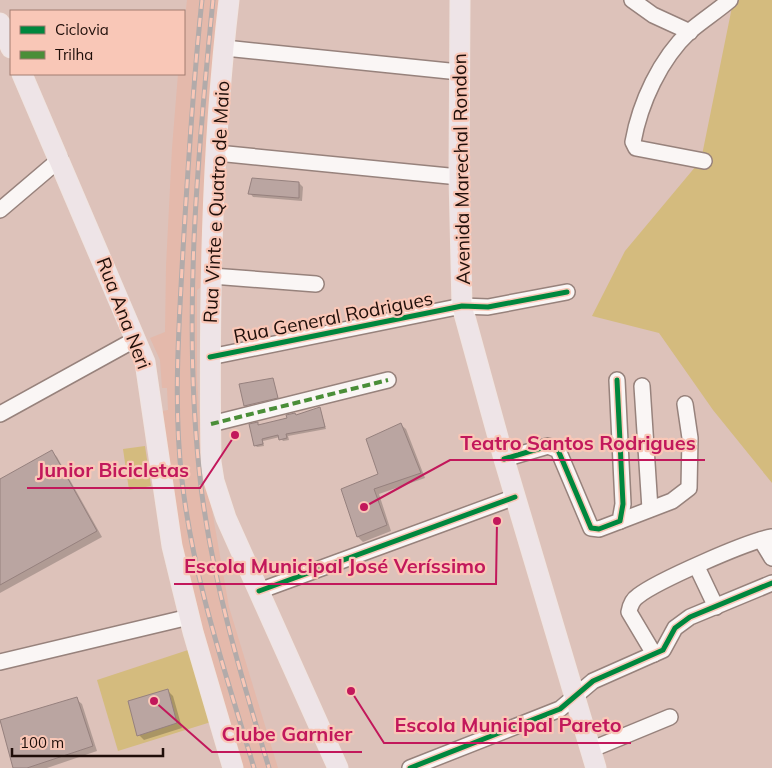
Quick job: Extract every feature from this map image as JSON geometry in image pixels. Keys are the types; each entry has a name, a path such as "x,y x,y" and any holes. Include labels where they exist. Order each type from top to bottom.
{"main road":[{"name":"Rua Vinte e Quatro de Maio","path":"230,0 217,153 210,357 211,462 219,500 338,768"},
{"name":"Avenida Marechal Rondon","path":"460,0 459,177 462,306 515,497 596,768"},
{"path":"0,22 10,46"},
{"name":"Rua Ana Neri","path":"22,75 60,159 136,339 148,372 172,546 189,617 233,768"}],"street":[{"path":"632,0 653,15 690,32"},
{"path":"704,161 636,148 633,145 637,120 651,86 662,67 690,32 730,0"},
{"path":"225,48 459,72"},
{"path":"217,153 459,177"},
{"path":"0,210 60,159"},
{"path":"212,276 316,284"},
{"name":"Rua General Rodrigues","path":"210,357 462,306 488,307 567,292"},
{"path":"0,414 136,339"},
{"path":"211,424 388,380"},
{"path":"617,380 623,504 620,521"},
{"path":"642,386 650,509"},
{"path":"504,459 548,446 554,447 558,450 591,528 599,529 672,501 689,488 690,438 685,404"},
{"path":"259,591 515,497"},
{"path":"654,654 629,612 630,606 636,597 655,585 767,539 772,558"},
{"path":"697,567 716,607"},
{"path":"410,768 560,709 593,681 663,650 675,628 690,617 772,583"},
{"path":"0,662 189,617"},
{"path":"590,750 670,717"}],"shaded area":[{"path":"187,0 221,0 201,287 197,290 197,380 202,453 229,607 278,768 242,768 206,646 181,542 162,411 168,410 167,388 162,388 160,360 150,338 165,332 166,266 172,148 178,75 185,75 185,17"},
{"path":"738,0 772,0 772,483 713,410 659,333 592,316 625,251 701,160 732,7"},
{"path":"145,446 151,486 129,490 123,449"},
{"path":"188,650 211,722 118,751 97,680"}],"building":[{"path":"252,178 299,182 299,198 248,194"},
{"path":"273,378 278,398 244,406 239,384"},
{"path":"320,407 325,427 286,434 287,438 279,440 278,435 262,439 263,444 254,446 249,424 258,422 258,425 287,418 286,415 295,413 296,415"},
{"path":"401,423 421,473 374,489 387,525 357,537 341,489 378,474 366,439"},
{"path":"52,450 97,531 0,585 0,479"},
{"path":"168,689 177,723 137,736 128,701"},
{"path":"77,697 93,746 27,768 13,768 0,720"}],"railway":[{"path":"202,0 191,125 180,307 177,394 179,451 187,517 202,590 254,768"},
{"path":"213,0 197,182 194,244 192,305 195,426 206,523 220,594 238,664 269,768"}],"marked path":[{"path":"211,424 388,380"}],"cycle path":[{"path":"210,357 462,306 488,307 567,292"},
{"path":"504,459 548,446 558,450 591,528 599,529 620,521 623,504 617,380"},
{"path":"259,591 515,497"},
{"path":"410,768 560,709 593,681 663,650 675,628 690,617 772,583"}],"place":[{"name":"Junior Bicicletas","path":"235,435"},
{"name":"Teatro Santos Rodrigues","path":"364,507"},
{"name":"Escola Municipal José Veríssimo","path":"497,521"},
{"name":"Escola Municipal Pareto","path":"351,691"},
{"name":"Clube Garnier","path":"154,701"}]}
